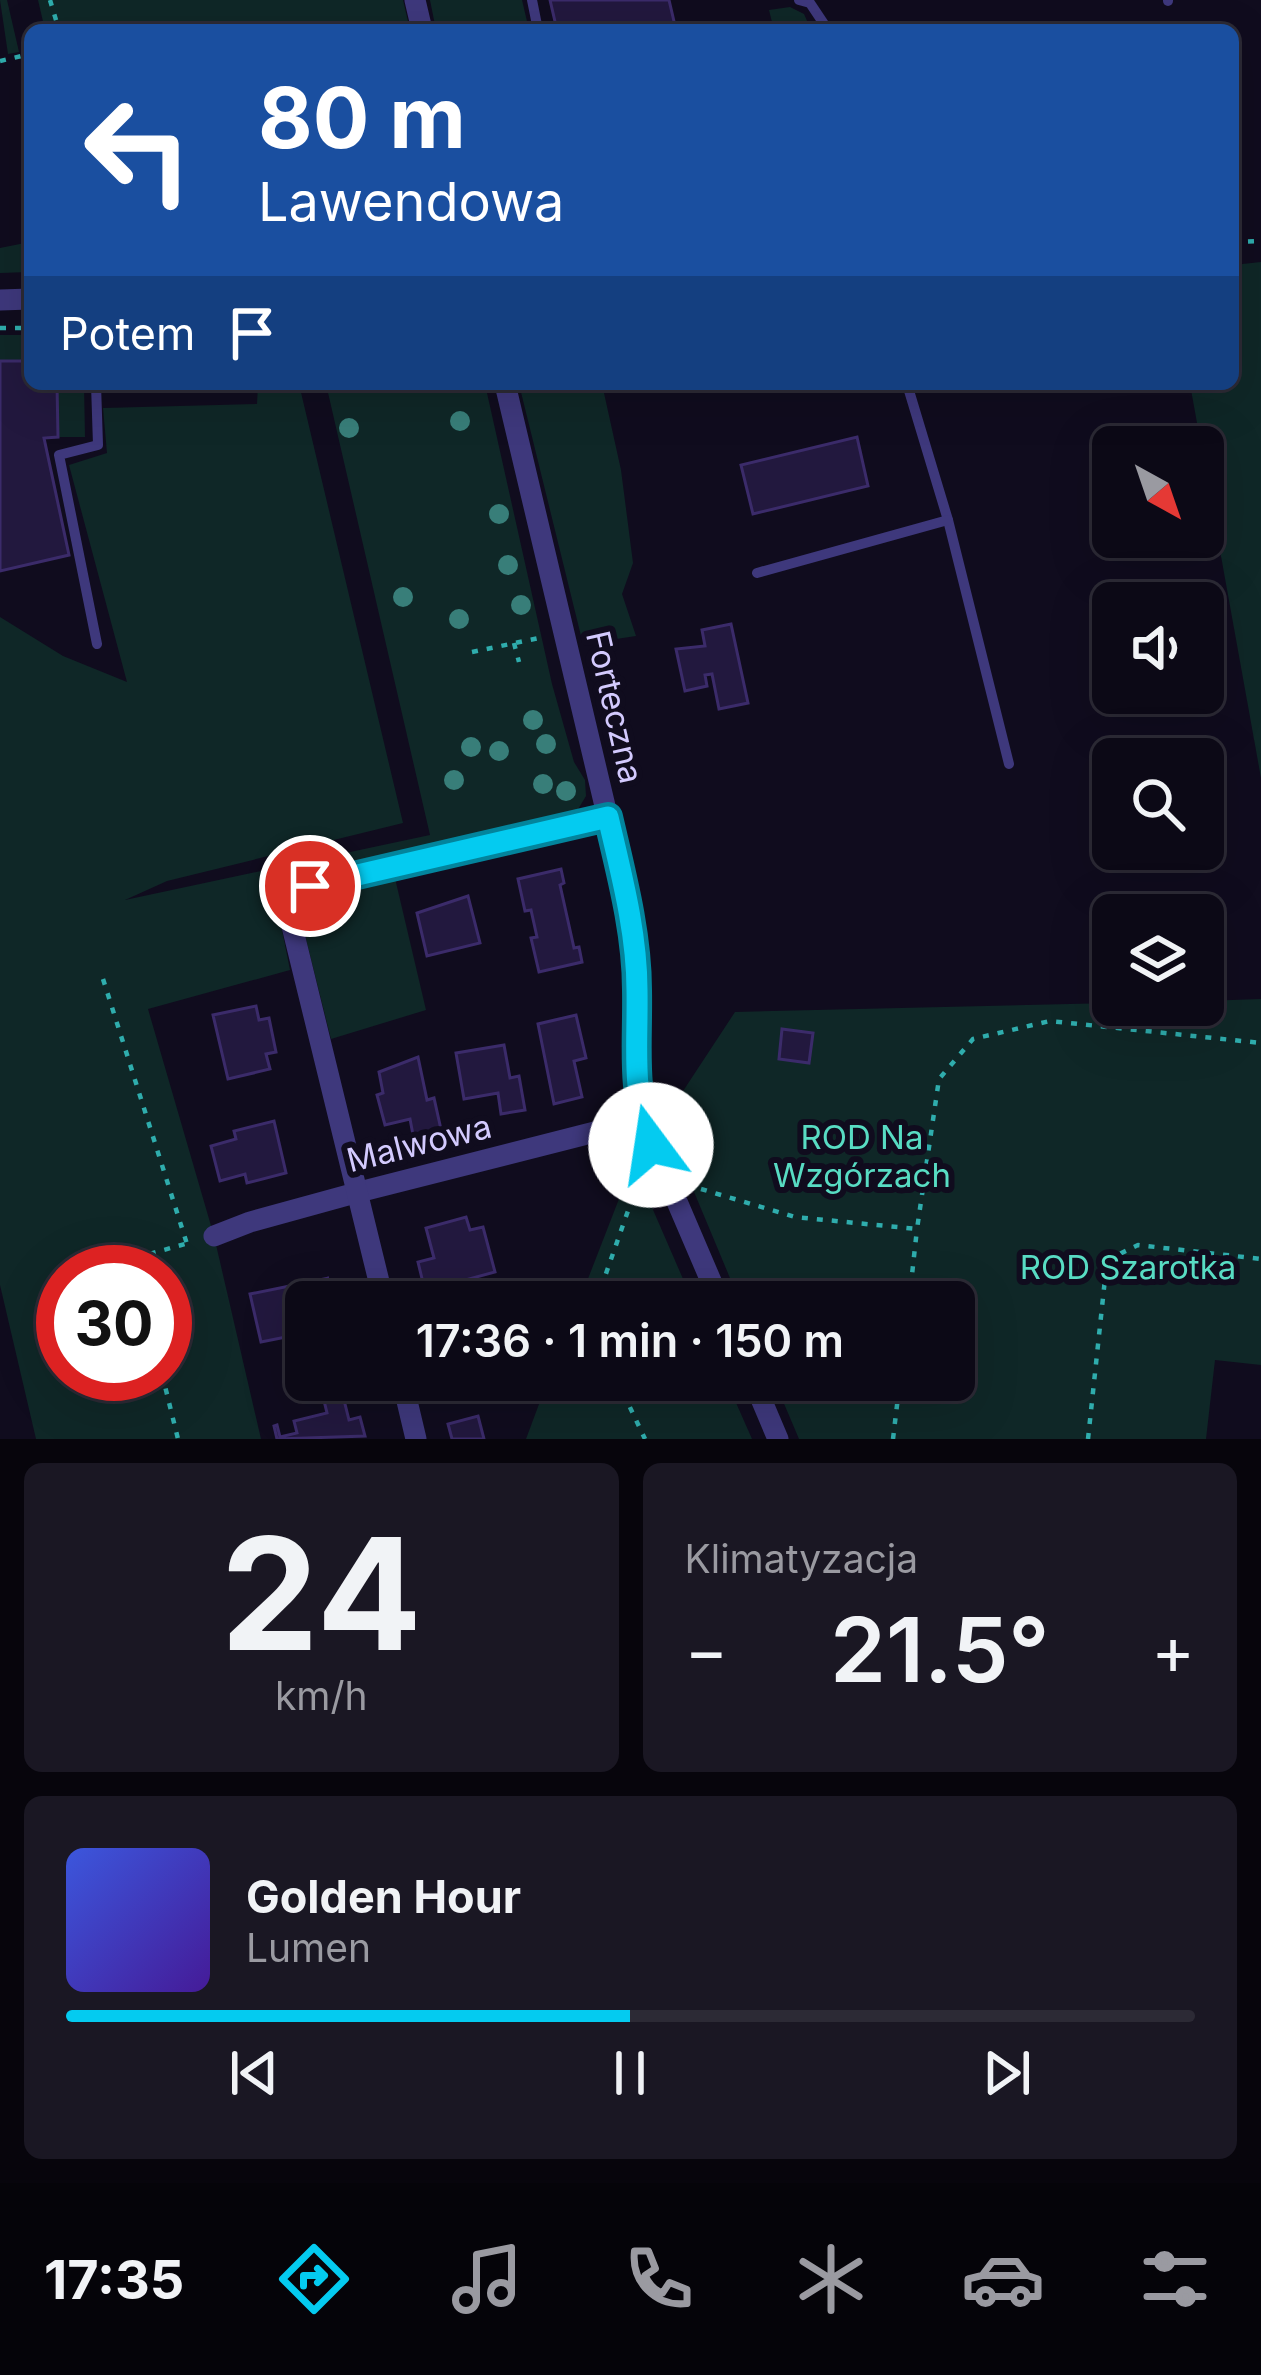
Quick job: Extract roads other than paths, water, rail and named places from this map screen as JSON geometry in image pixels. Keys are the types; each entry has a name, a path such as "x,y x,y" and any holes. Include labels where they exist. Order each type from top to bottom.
{"street":[{"name":"Forteczna","path":"506,390 633,941 638,989 634,1077 642,1120 711,1281"},
{"path":"379,1281 291,922 295,901 310,886 608,817"},
{"name":"Malwowa","path":"214,1236 359,1192 642,1120"},
{"path":"407,1401 416,1439"},
{"path":"762,1401 778,1439"}],"lane":[{"path":"799,0 810,3 824,24"},
{"path":"97,390 96,451 59,455 97,644"},
{"path":"910,390 948,520 1009,764"},
{"path":"757,573 948,520"}],"park label":[{"name":"ROD Na Wzgórzach","path":"862,1156"},
{"name":"ROD Szarotka","path":"1128,1267"}]}
